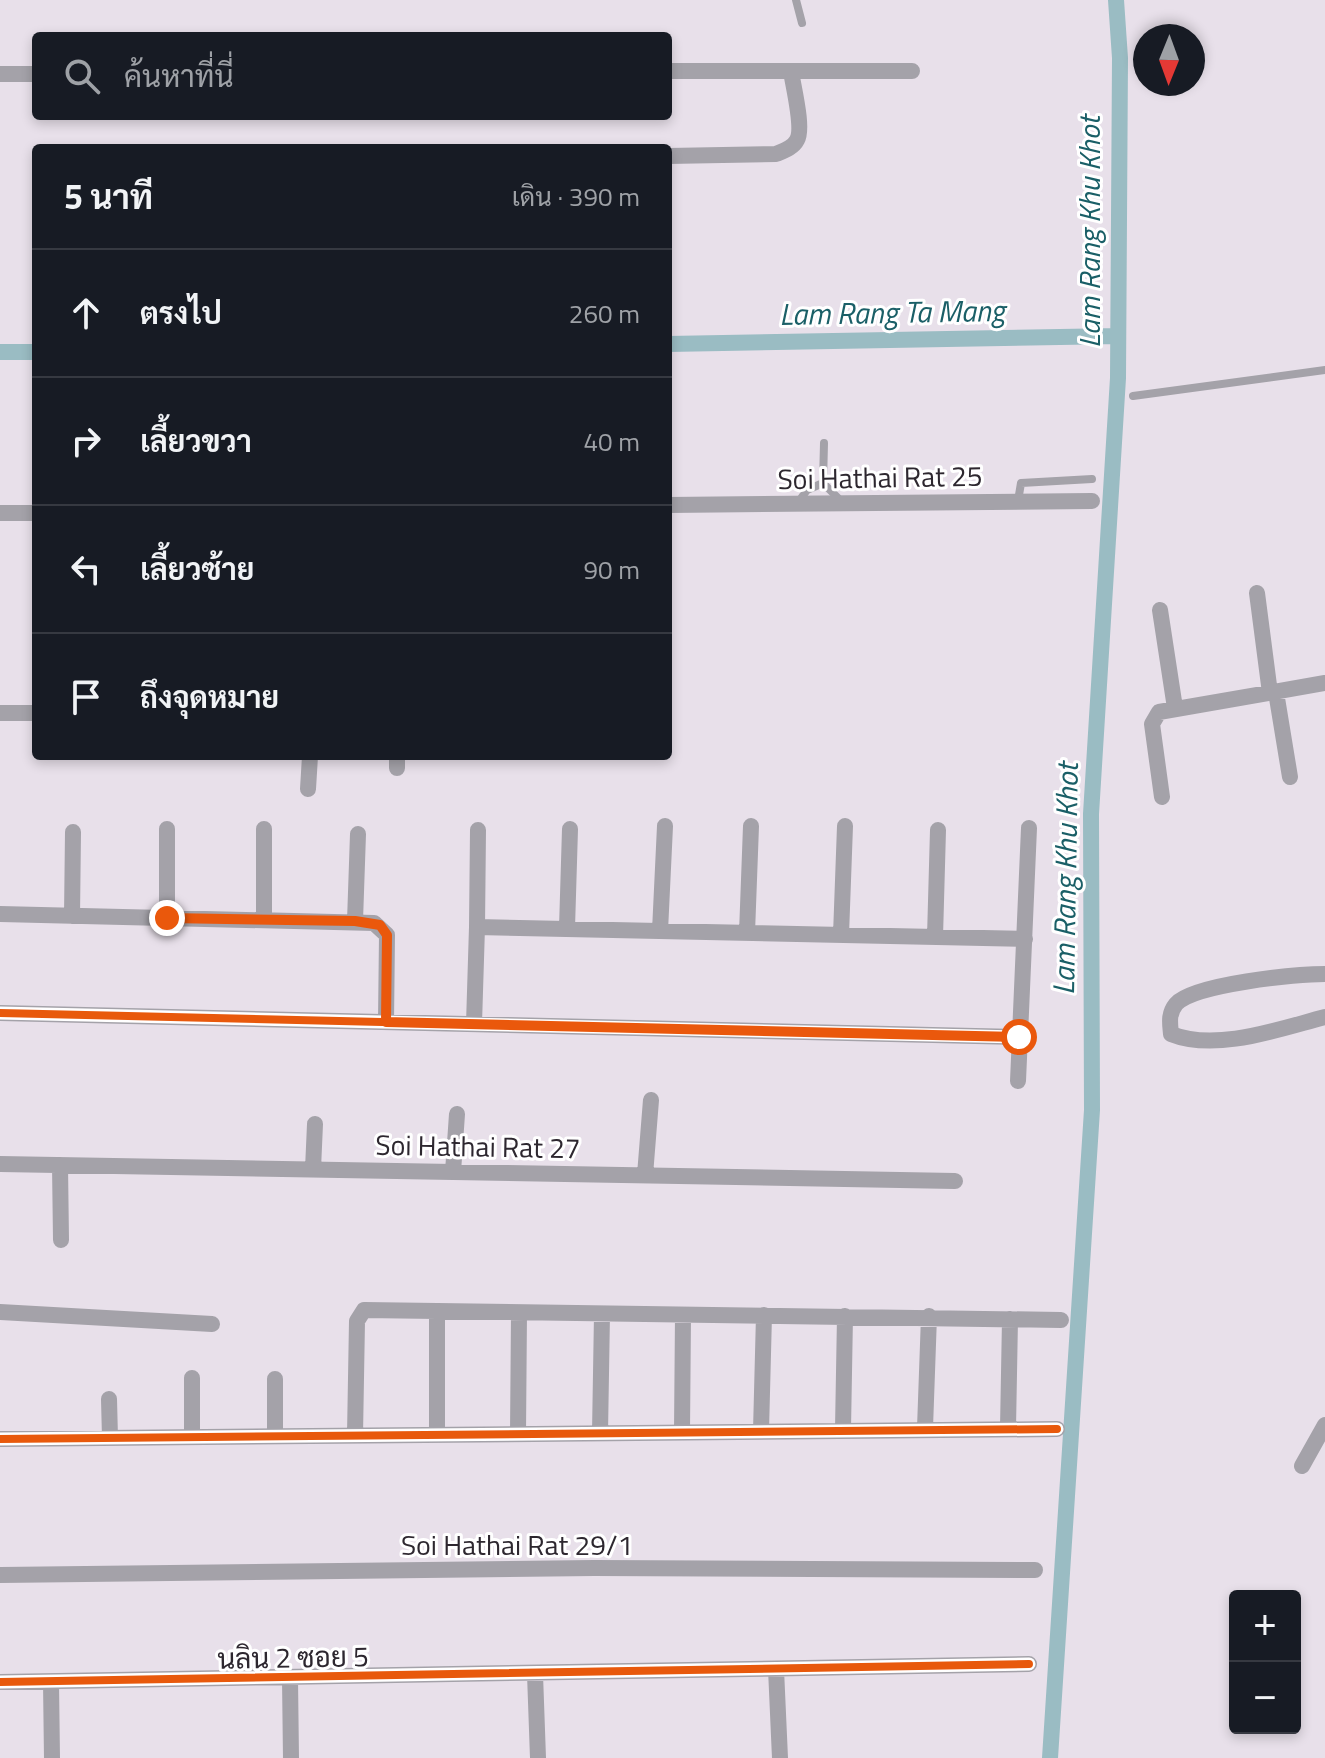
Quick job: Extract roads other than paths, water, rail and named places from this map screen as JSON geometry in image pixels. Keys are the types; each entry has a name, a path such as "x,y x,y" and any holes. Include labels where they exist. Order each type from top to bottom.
{"street":[{"path":"672,71 912,71"},
{"path":"672,156 776,154 789,148 797,141 799,131 791,71"},
{"path":"0,74 32,74"},
{"name":"Soi Hathai Rat 25","path":"672,505 1092,501"},
{"path":"0,513 32,513"},
{"path":"1257,593 1290,777"},
{"path":"1160,610 1175,708"},
{"path":"1162,797 1152,724 1159,712 1325,683"},
{"path":"0,713 32,713"},
{"path":"308,789 310,760"},
{"path":"660,931 665,826"},
{"path":"747,933 751,826"},
{"path":"841,935 845,826"},
{"path":"1018,1081 1029,828"},
{"path":"167,829 167,918"},
{"path":"264,829 264,920"},
{"path":"567,928 570,829"},
{"path":"474,1024 478,830"},
{"path":"935,937 938,830"},
{"path":"72,916 73,832"},
{"path":"355,921 358,834"},
{"path":"0,914 355,921 380,925 387,935 386,1022"},
{"path":"477,927 1025,939"},
{"path":"1325,974 1255,980 1195,993 1178,1002 1169,1017 1171,1034 1192,1042 1282,1028 1325,1017"},
{"path":"0,1013 1019,1037"},
{"path":"645,1175 651,1100"},
{"path":"453,1172 457,1114"},
{"path":"313,1169 315,1124"},
{"name":"Soi Hathai Rat 27","path":"0,1164 955,1181"},
{"path":"60,1165 61,1240"},
{"path":"355,1435 358,1315 364,1310 1061,1320"},
{"path":"437,1311 437,1435"},
{"path":"0,1312 212,1324"},
{"path":"518,1433 519,1313"},
{"path":"600,1433 602,1314"},
{"path":"682,1431 683,1315"},
{"path":"761,1431 764,1315"},
{"path":"843,1429 845,1316"},
{"path":"925,1428 929,1316"},
{"path":"1008,1428 1010,1319"},
{"path":"192,1378 192,1437"},
{"path":"275,1379 275,1436"},
{"path":"109,1399 110,1438"},
{"path":"1302,1466 1325,1425"},
{"path":"0,1439 1057,1429"},
{"name":"Soi Hathai Rat 29/1","path":"0,1575 578,1568 1035,1570"},
{"name":"นลิน 2 ซอย 5","path":"0,1682 1029,1664"},
{"path":"776,1669 780,1758"},
{"path":"535,1674 538,1758"},
{"path":"290,1679 291,1758"},
{"path":"51,1682 52,1758"}],"lane":[{"path":"796,0 802,23"},
{"path":"1133,396 1325,370"},
{"path":"824,443 823,483 842,503"},
{"path":"1018,501 1021,483 1092,479"},
{"path":"797,504 807,490 823,483"}],"waterway":[{"name":"Lam Rang Khu Khot","path":"1050,1758 1092,1110 1091,814 1118,378 1120,58 1116,0"},
{"name":"Lam Rang Ta Mang","path":"672,344 1118,336"},
{"name":"Lam Rang Ta Mang","path":"0,352 32,352"}]}
